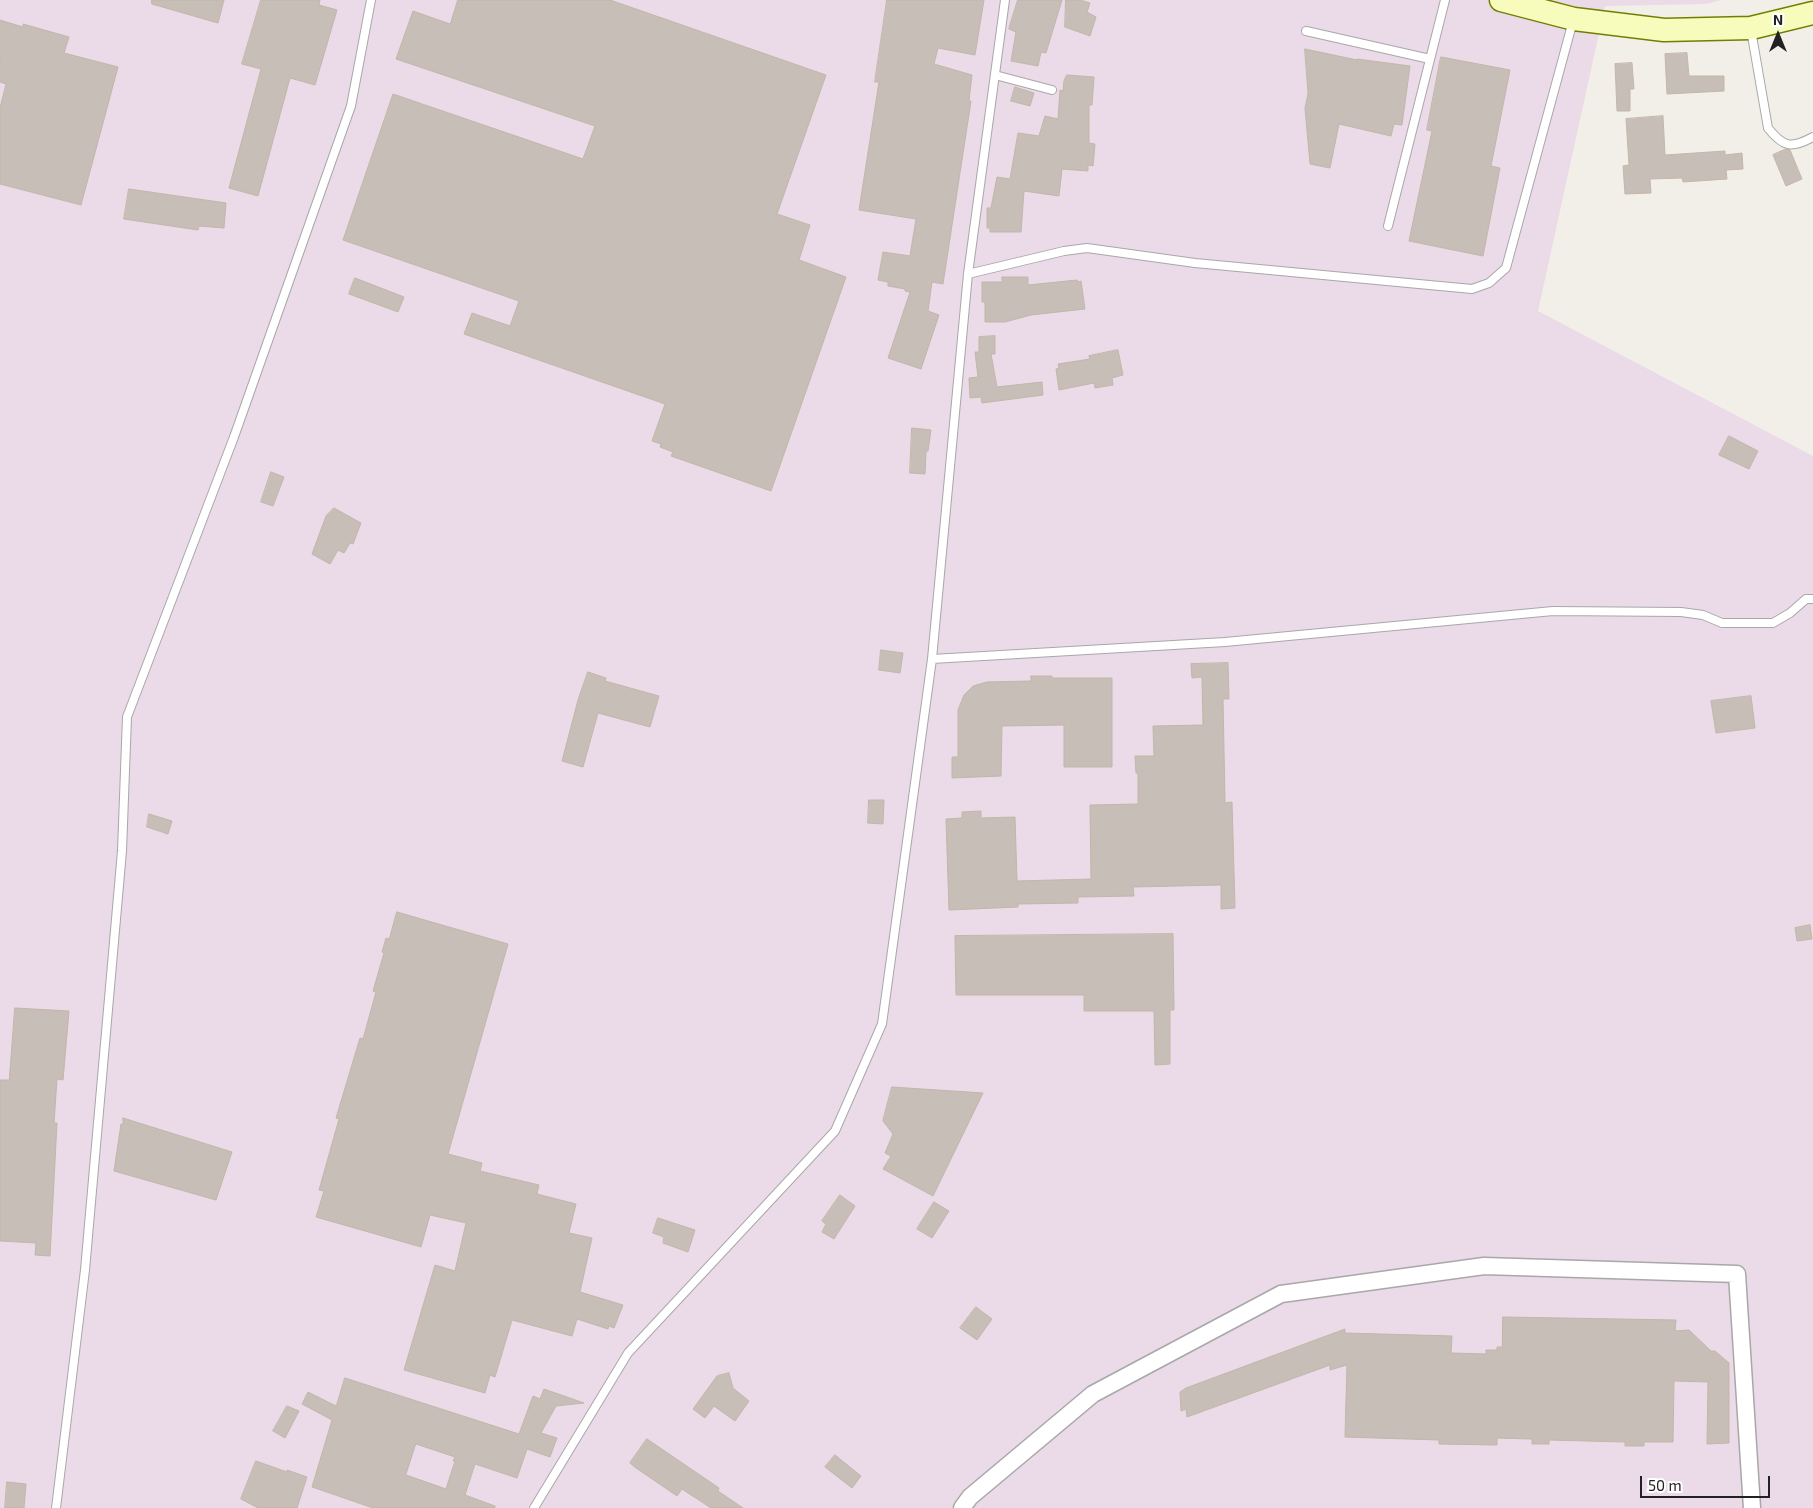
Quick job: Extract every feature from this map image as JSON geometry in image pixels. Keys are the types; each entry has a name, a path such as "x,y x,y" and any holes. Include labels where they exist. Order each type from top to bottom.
{"main road":[{"path":"1501,0 1574,19 1664,30 1751,28 1813,13"}],"street":[{"path":"962,1508 970,1497 1093,1394 1281,1294 1484,1266 1737,1274 1752,1508"}],"lane":[{"path":"56,1508 85,1270 92,1192 122,851 127,716 234,437 351,106 371,0"},
{"path":"534,1508 628,1353 834,1131 882,1024 932,659 968,274 1006,0"},
{"path":"1388,226 1445,0"},
{"path":"968,274 1064,251 1087,248 1195,263 1472,289 1490,283 1506,268 1574,19"},
{"path":"1751,28 1768,128 1776,139 1787,145 1801,144 1813,137"},
{"path":"1306,31 1430,59"},
{"path":"996,76 1052,90"},
{"path":"932,659 1225,642 1553,611 1681,612 1703,614 1722,622 1773,623 1790,613 1806,599 1813,598"}],"shaded area":[{"path":"0,0 1722,0 1706,4 1605,6 1538,311 1813,456 1813,1508 0,1508"}],"building":[{"path":"152,0 224,0 218,23 152,4"},
{"path":"261,0 320,0 319,5 337,10 315,85 290,78 258,196 229,188 261,69 242,64"},
{"path":"458,0 610,0 826,75 777,214 810,225 799,260 846,277 771,491 671,456 673,452 660,447 661,444 652,441 665,404 464,334 472,313 510,326 519,301 343,240 393,94 583,159 595,126 396,59 413,11 450,24"},
{"path":"887,0 984,0 975,55 938,48 934,64 972,75 969,101 971,101 943,284 932,282 928,311 939,315 921,369 888,358 910,292 905,291 905,289 888,286 888,282 878,280 883,252 910,256 916,219 859,210 879,82 875,82"},
{"path":"1018,0 1062,0 1046,53 1041,52 1038,66 1011,61 1016,32 1009,29"},
{"path":"1066,0 1080,0 1090,3 1087,12 1096,17 1090,36 1065,27"},
{"path":"0,20 23,27 23,24 69,37 64,53 118,67 81,205 0,184 0,108 6,84 0,82"},
{"path":"1305,49 1357,60 1410,66 1402,125 1394,124 1391,136 1339,124 1330,168 1310,164 1305,108 1308,94"},
{"path":"1687,53 1689,76 1724,76 1724,91 1667,94 1665,54"},
{"path":"1441,57 1510,70 1491,166 1500,168 1483,256 1409,241 1432,131 1427,130"},
{"path":"1632,63 1634,89 1630,89 1630,111 1617,111 1615,64"},
{"path":"1067,75 1094,77 1092,105 1089,105 1089,143 1095,144 1093,166 1088,165 1088,171 1062,169 1059,196 1024,191 1021,232 990,232 990,228 987,228 987,208 991,208 997,177 1010,179 1018,133 1039,136 1045,116 1058,119 1060,90 1063,91"},
{"path":"1015,87 1034,93 1030,106 1011,101"},
{"path":"1663,116 1665,155 1725,151 1725,155 1742,153 1743,169 1726,170 1727,179 1683,182 1682,178 1650,179 1651,193 1625,194 1623,166 1629,165 1626,119"},
{"path":"1786,149 1790,150 1802,179 1786,186 1773,155"},
{"path":"129,189 226,203 224,228 199,226 198,230 124,219"},
{"path":"1002,277 1028,277 1028,285 1081,281 1085,309 1031,315 1005,322 985,322 982,282 1002,282"},
{"path":"355,278 404,297 398,312 349,294"},
{"path":"995,336 995,354 991,354 997,387 1042,382 1043,395 982,403 981,397 970,398 969,378 978,377 975,352 979,352 979,337"},
{"path":"1118,350 1123,375 1112,378 1113,385 1095,388 1094,383 1059,390 1056,369 1059,368 1058,364 1090,359 1089,356"},
{"path":"912,428 931,430 928,451 926,451 925,474 910,473"},
{"path":"1729,436 1758,451 1749,469 1719,455"},
{"path":"271,472 284,477 273,506 261,502"},
{"path":"334,508 361,523 353,544 350,543 344,553 338,550 330,564 312,554 326,516"},
{"path":"881,650 903,653 900,673 879,670"},
{"path":"1228,663 1229,699 1223,699 1225,803 1232,802 1235,908 1221,909 1221,885 1133,887 1134,896 1078,897 1078,903 1018,904 1018,907 949,910 946,819 962,818 962,812 981,811 981,818 1015,817 1017,881 1091,879 1090,805 1138,804 1138,773 1136,773 1135,756 1154,756 1153,726 1203,725 1202,677 1192,678 1191,664"},
{"path":"588,672 606,678 605,681 659,696 650,727 598,713 583,767 562,761 578,700"},
{"path":"1031,676 1112,678 1112,767 1064,767 1064,725 1002,726 1001,776 952,778 952,757 958,757 958,710 964,695 973,686 987,682 1031,681"},
{"path":"1751,696 1755,728 1716,733 1711,701"},
{"path":"869,800 884,800 883,824 868,823"},
{"path":"149,814 172,821 168,834 147,827"},
{"path":"397,912 508,944 448,1154 482,1163 480,1171 539,1185 537,1194 576,1204 569,1233 592,1238 580,1292 623,1305 614,1328 609,1326 608,1329 577,1319 572,1336 512,1320 495,1377 490,1375 485,1393 404,1370 435,1265 455,1271 466,1223 430,1215 421,1247 316,1217 324,1191 319,1190 339,1119 336,1118 360,1038 363,1039 376,992 373,991 384,953 382,952 386,938 389,939"},
{"path":"1810,925 1812,939 1797,941 1795,928"},
{"path":"1173,934 1174,1010 1170,1010 1170,1064 1155,1065 1154,1011 1084,1011 1084,995 956,995 955,936"},
{"path":"15,1008 69,1011 63,1080 57,1079 54,1123 57,1123 50,1256 35,1255 36,1243 0,1241 0,1080 9,1080"},
{"path":"892,1087 983,1093 933,1196 883,1169 891,1156 885,1153 893,1134 883,1121"},
{"path":"123,1118 232,1152 216,1200 114,1171"},
{"path":"840,1195 855,1206 834,1239 822,1232 826,1224 822,1221"},
{"path":"934,1202 949,1211 932,1238 917,1229"},
{"path":"658,1218 695,1230 688,1252 663,1243 664,1237 653,1233"},
{"path":"976,1307 992,1319 977,1340 960,1328"},
{"path":"1503,1317 1676,1320 1675,1331 1689,1330 1711,1351 1715,1351 1729,1363 1729,1443 1707,1444 1708,1382 1674,1381 1673,1442 1644,1442 1644,1446 1625,1446 1625,1442 1549,1440 1549,1444 1532,1444 1532,1439 1497,1438 1497,1445 1439,1444 1439,1440 1345,1437 1347,1365 1330,1370 1330,1365 1187,1417 1186,1409 1181,1411 1180,1392 1186,1388 1345,1329 1345,1333 1452,1336 1451,1353 1486,1354 1486,1350 1497,1350 1497,1347 1502,1347"},
{"path":"729,1373 733,1388 749,1401 735,1421 714,1406 705,1418 693,1409 717,1376"},
{"path":"345,1378 519,1434 533,1396 540,1399 544,1389 584,1403 556,1406 541,1433 557,1438 550,1457 527,1449 517,1478 475,1464 465,1495 495,1506 495,1508 373,1508 312,1487 332,1420 302,1404 308,1392 336,1406","holes":["416,1444 455,1457 446,1489 406,1475"]},
{"path":"287,1406 299,1411 285,1438 273,1431"},
{"path":"647,1439 719,1488 718,1491 743,1508 711,1508 682,1489 677,1496 636,1468 630,1463"},
{"path":"835,1455 861,1476 852,1488 825,1467"},
{"path":"256,1461 307,1477 297,1508 258,1508 241,1499"},
{"path":"7,1482 26,1484 24,1508 5,1508"}]}
